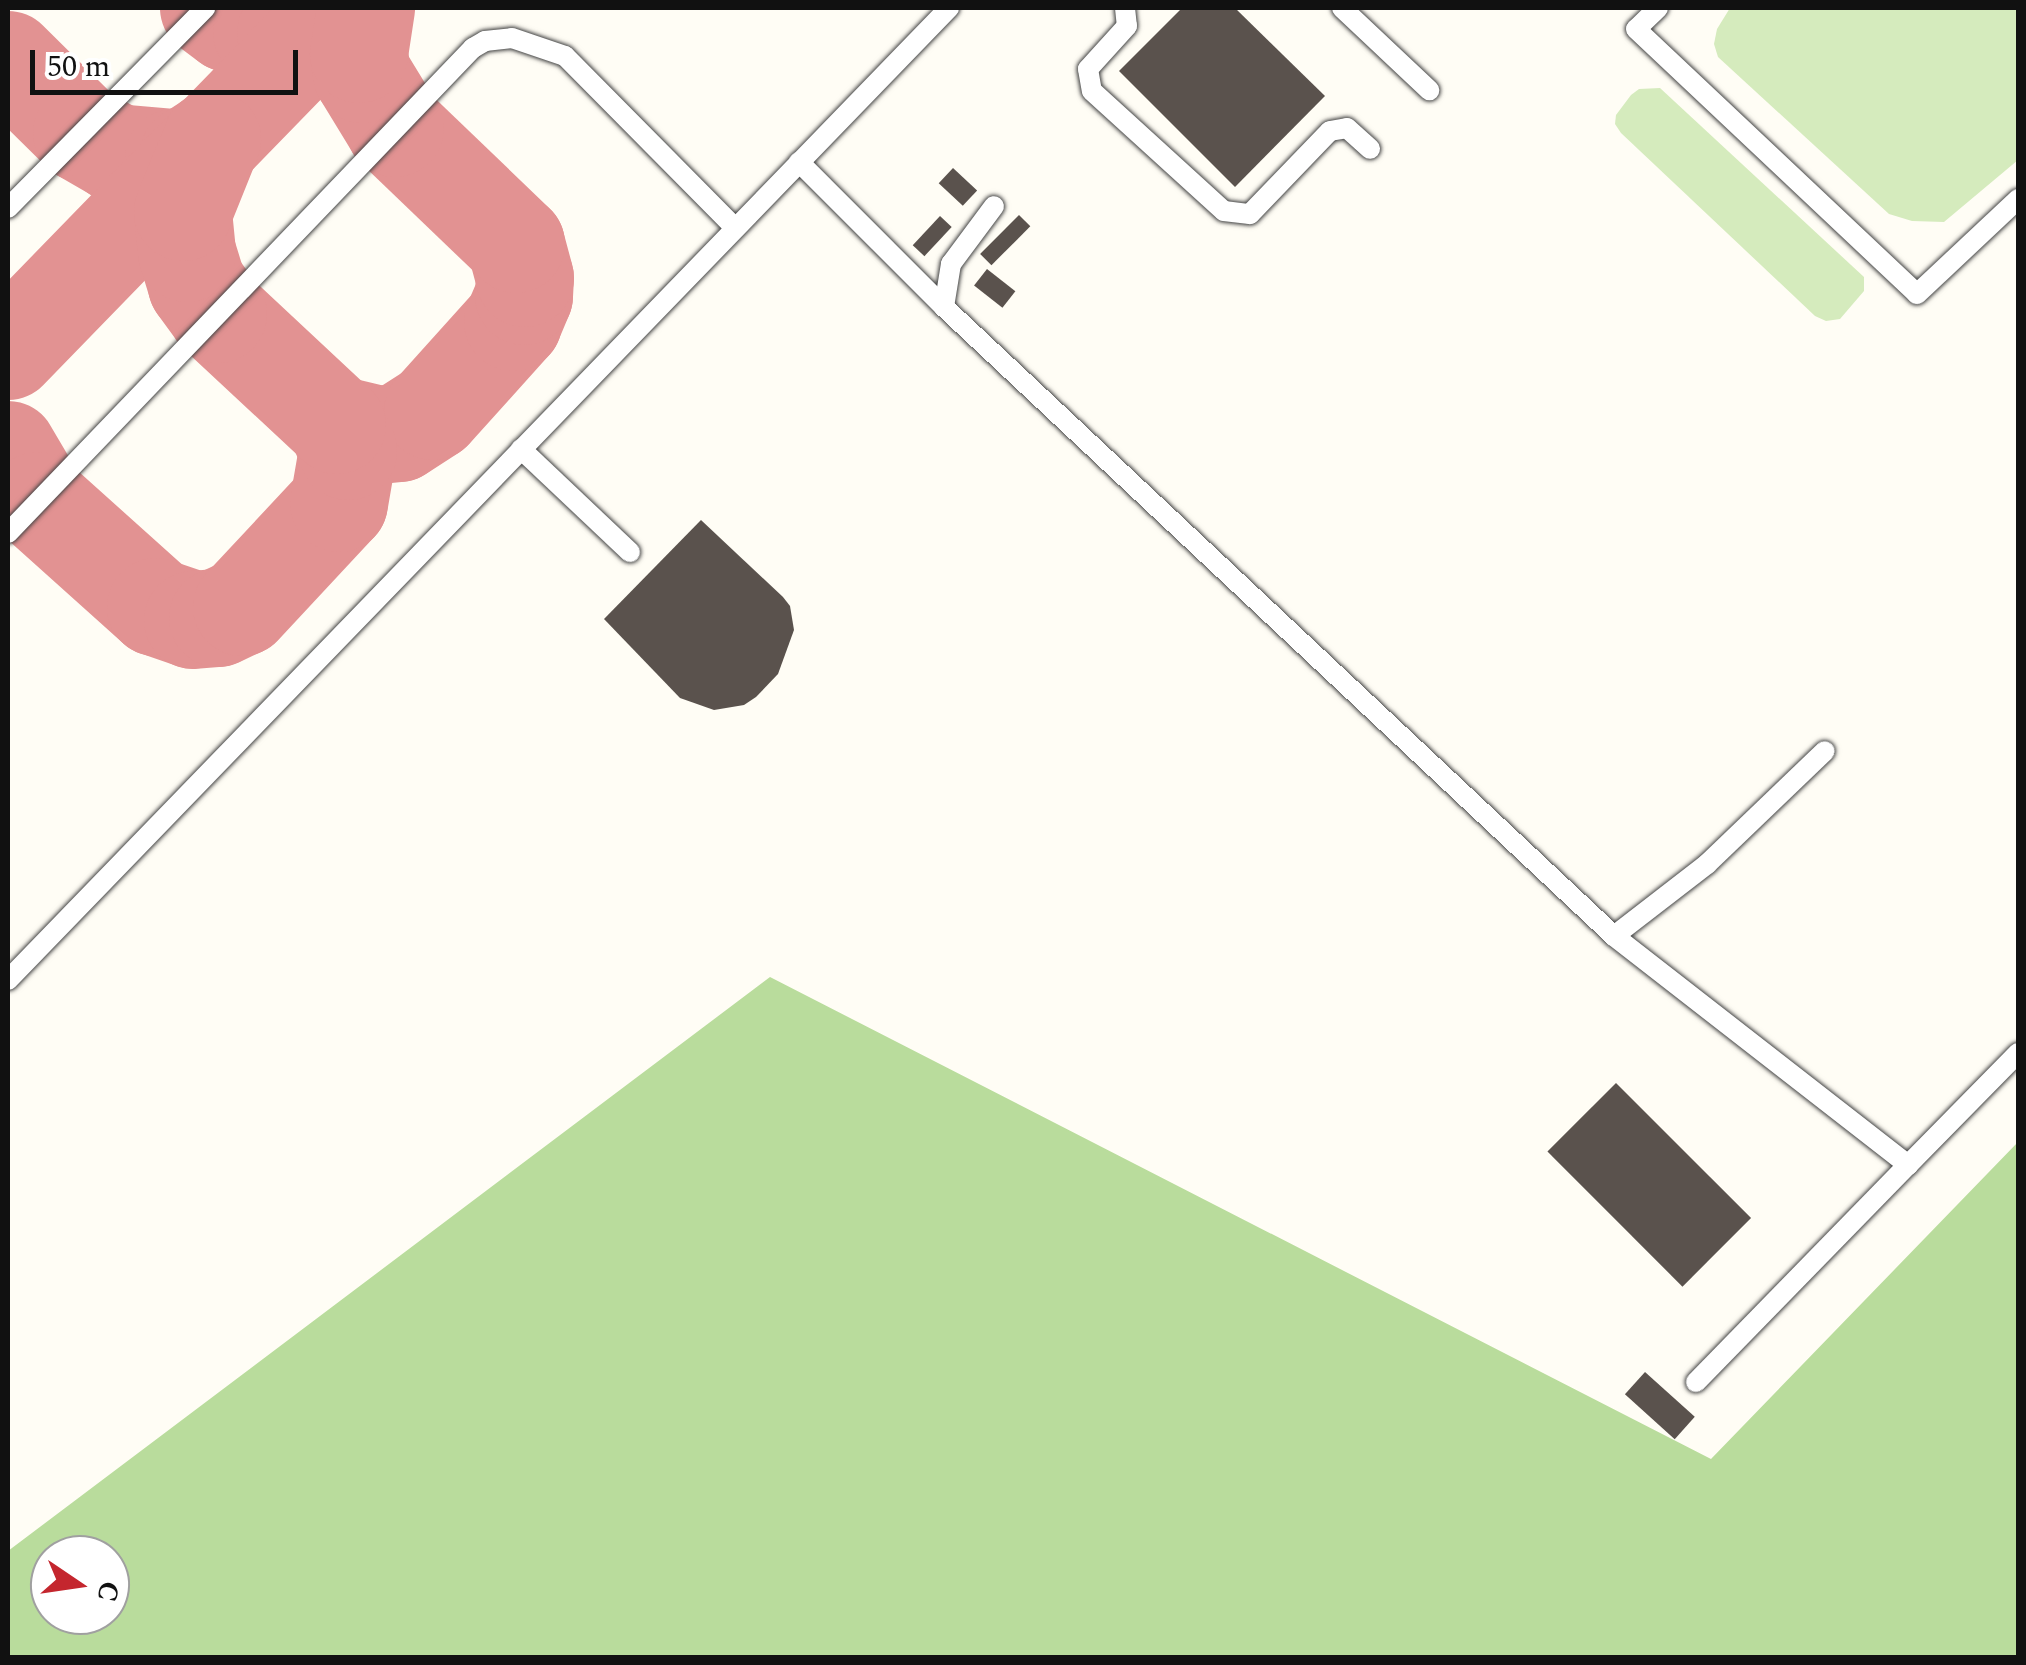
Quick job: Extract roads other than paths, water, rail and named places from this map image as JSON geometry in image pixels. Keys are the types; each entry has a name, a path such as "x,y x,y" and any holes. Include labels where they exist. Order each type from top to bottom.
{"lane":[{"path":"8,208 205,8"},
{"path":"8,980 949,8"},
{"path":"1125,8 1126,26 1088,69 1092,91 1224,211 1250,214 1330,132 1347,128 1370,149"},
{"path":"1342,8 1429,90"},
{"path":"1658,8 1636,28 1917,294 2018,199"},
{"path":"8,533 473,48 485,41 512,38 565,56 735,228"},
{"path":"799,162 944,306 1614,936 1908,1165"},
{"path":"944,306 951,264 994,206"},
{"path":"521,449 630,552"},
{"path":"1614,936 1708,864 1825,750"},
{"path":"1696,1382 2018,1053"}]}
